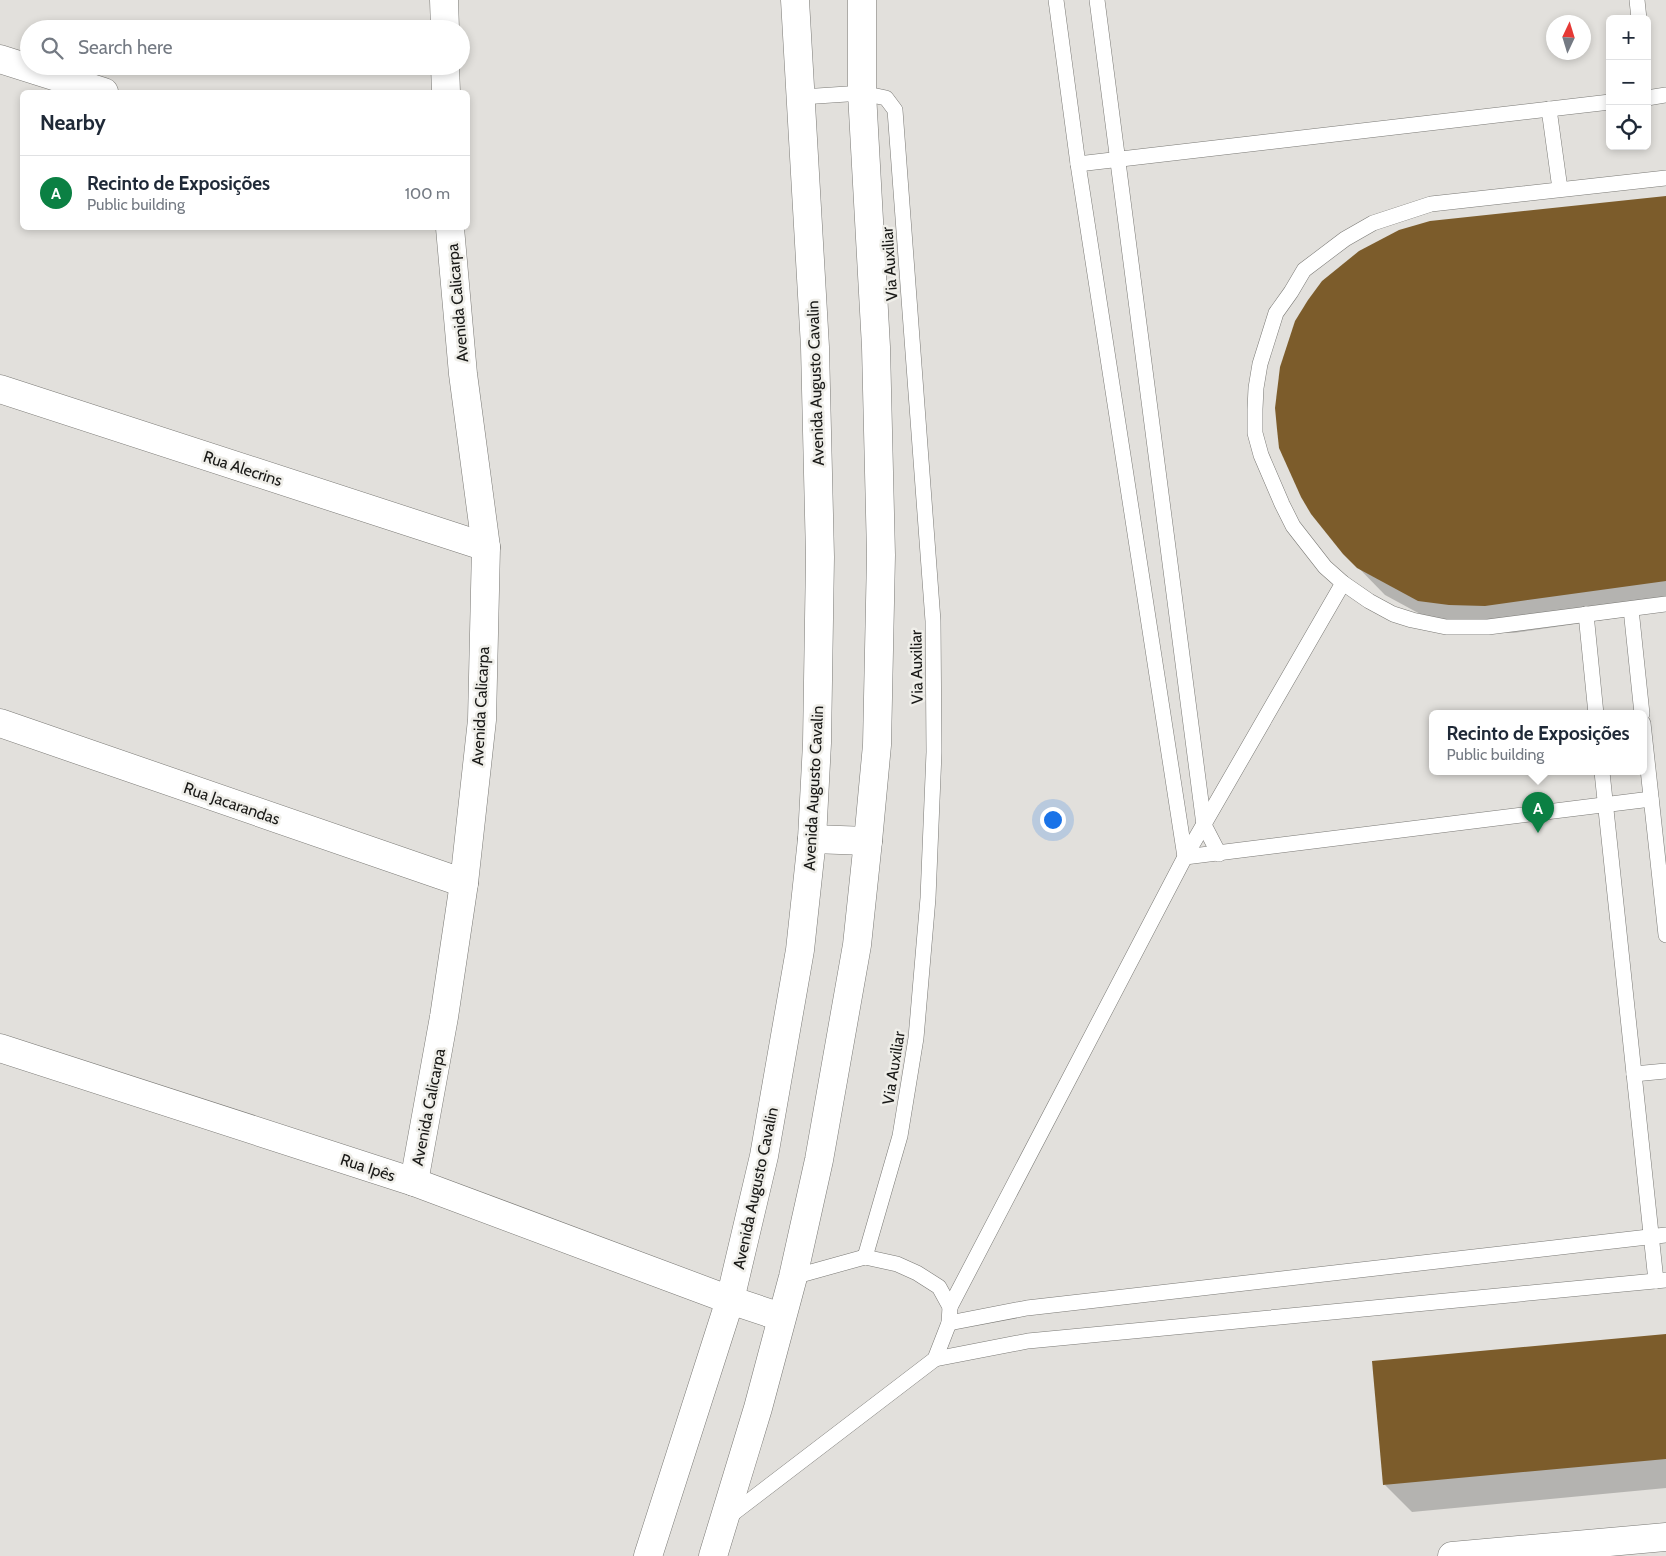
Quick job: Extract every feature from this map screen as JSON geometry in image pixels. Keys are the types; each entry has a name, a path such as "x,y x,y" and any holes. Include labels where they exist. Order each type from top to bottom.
{"main road":[{"path":"444,0 445,20"},
{"name":"Avenida Augusto Cavalin","path":"648,1556 730,1300 764,1156 800,950 812,838 817,743 820,557 815,347 795,0"},
{"path":"713,1556 758,1408 793,1277 819,1160 857,945 868,841 877,745 881,555 876,347 862,93 862,0"},
{"path":"0,58 20,65"},
{"path":"52,75 98,90"},
{"path":"446,75 446,90"},
{"name":"Avenida Calicarpa","path":"414,1182 444,1018 464,883 482,720 486,547 463,374 450,230"},
{"name":"Rua Alecrins","path":"0,389 486,547"},
{"name":"Rua Jacarandas","path":"0,723 464,883"},
{"path":"812,838 868,841"},
{"name":"Rua Ipês","path":"0,1048 414,1182 730,1300 781,1317"},
{"path":"1452,1556 1666,1537"}],"lane":[{"path":"1056,0 1078,164 1185,857"},
{"path":"1097,0 1204,826 1219,854"},
{"path":"1637,0 1639,15"},
{"name":"Via Auxiliar","path":"802,97 862,93 886,98 895,110 933,621 934,752 928,898 916,1038 900,1136 865,1257"},
{"path":"1651,94 1666,95"},
{"path":"1078,164 1606,102"},
{"path":"1549,109 1560,189"},
{"path":"1666,178 1431,204 1373,223 1345,239 1304,270 1276,313 1260,364 1256,388 1255,433 1261,455 1293,526 1325,567 1370,601 1393,614 1446,627 1488,628 1666,604"},
{"path":"935,1359 949,1323 950,1307 1185,857 1344,583"},
{"path":"1630,608 1642,710"},
{"path":"1586,614 1596,710"},
{"path":"1647,760 1666,935"},
{"path":"725,1519 935,1359 1028,1341 1661,1281 1658,1235 1634,1074 1602,775"},
{"path":"1185,857 1651,798"},
{"path":"1634,1074 1666,1070"},
{"path":"949,1323 1028,1308 1658,1235"},
{"path":"793,1277 865,1257 897,1264 917,1273 939,1287 950,1307"}],"building":[{"path":"1666,196 1666,581 1485,606 1449,605 1418,601 1357,568 1343,554 1311,514 1301,497 1279,448 1275,408 1280,367 1295,321 1322,281 1359,251 1399,230 1430,221"},
{"path":"1666,1334 1666,1459 1383,1485 1372,1361"}],"place":[{"name":"Recinto de Exposições","path":"1538,833"}]}
